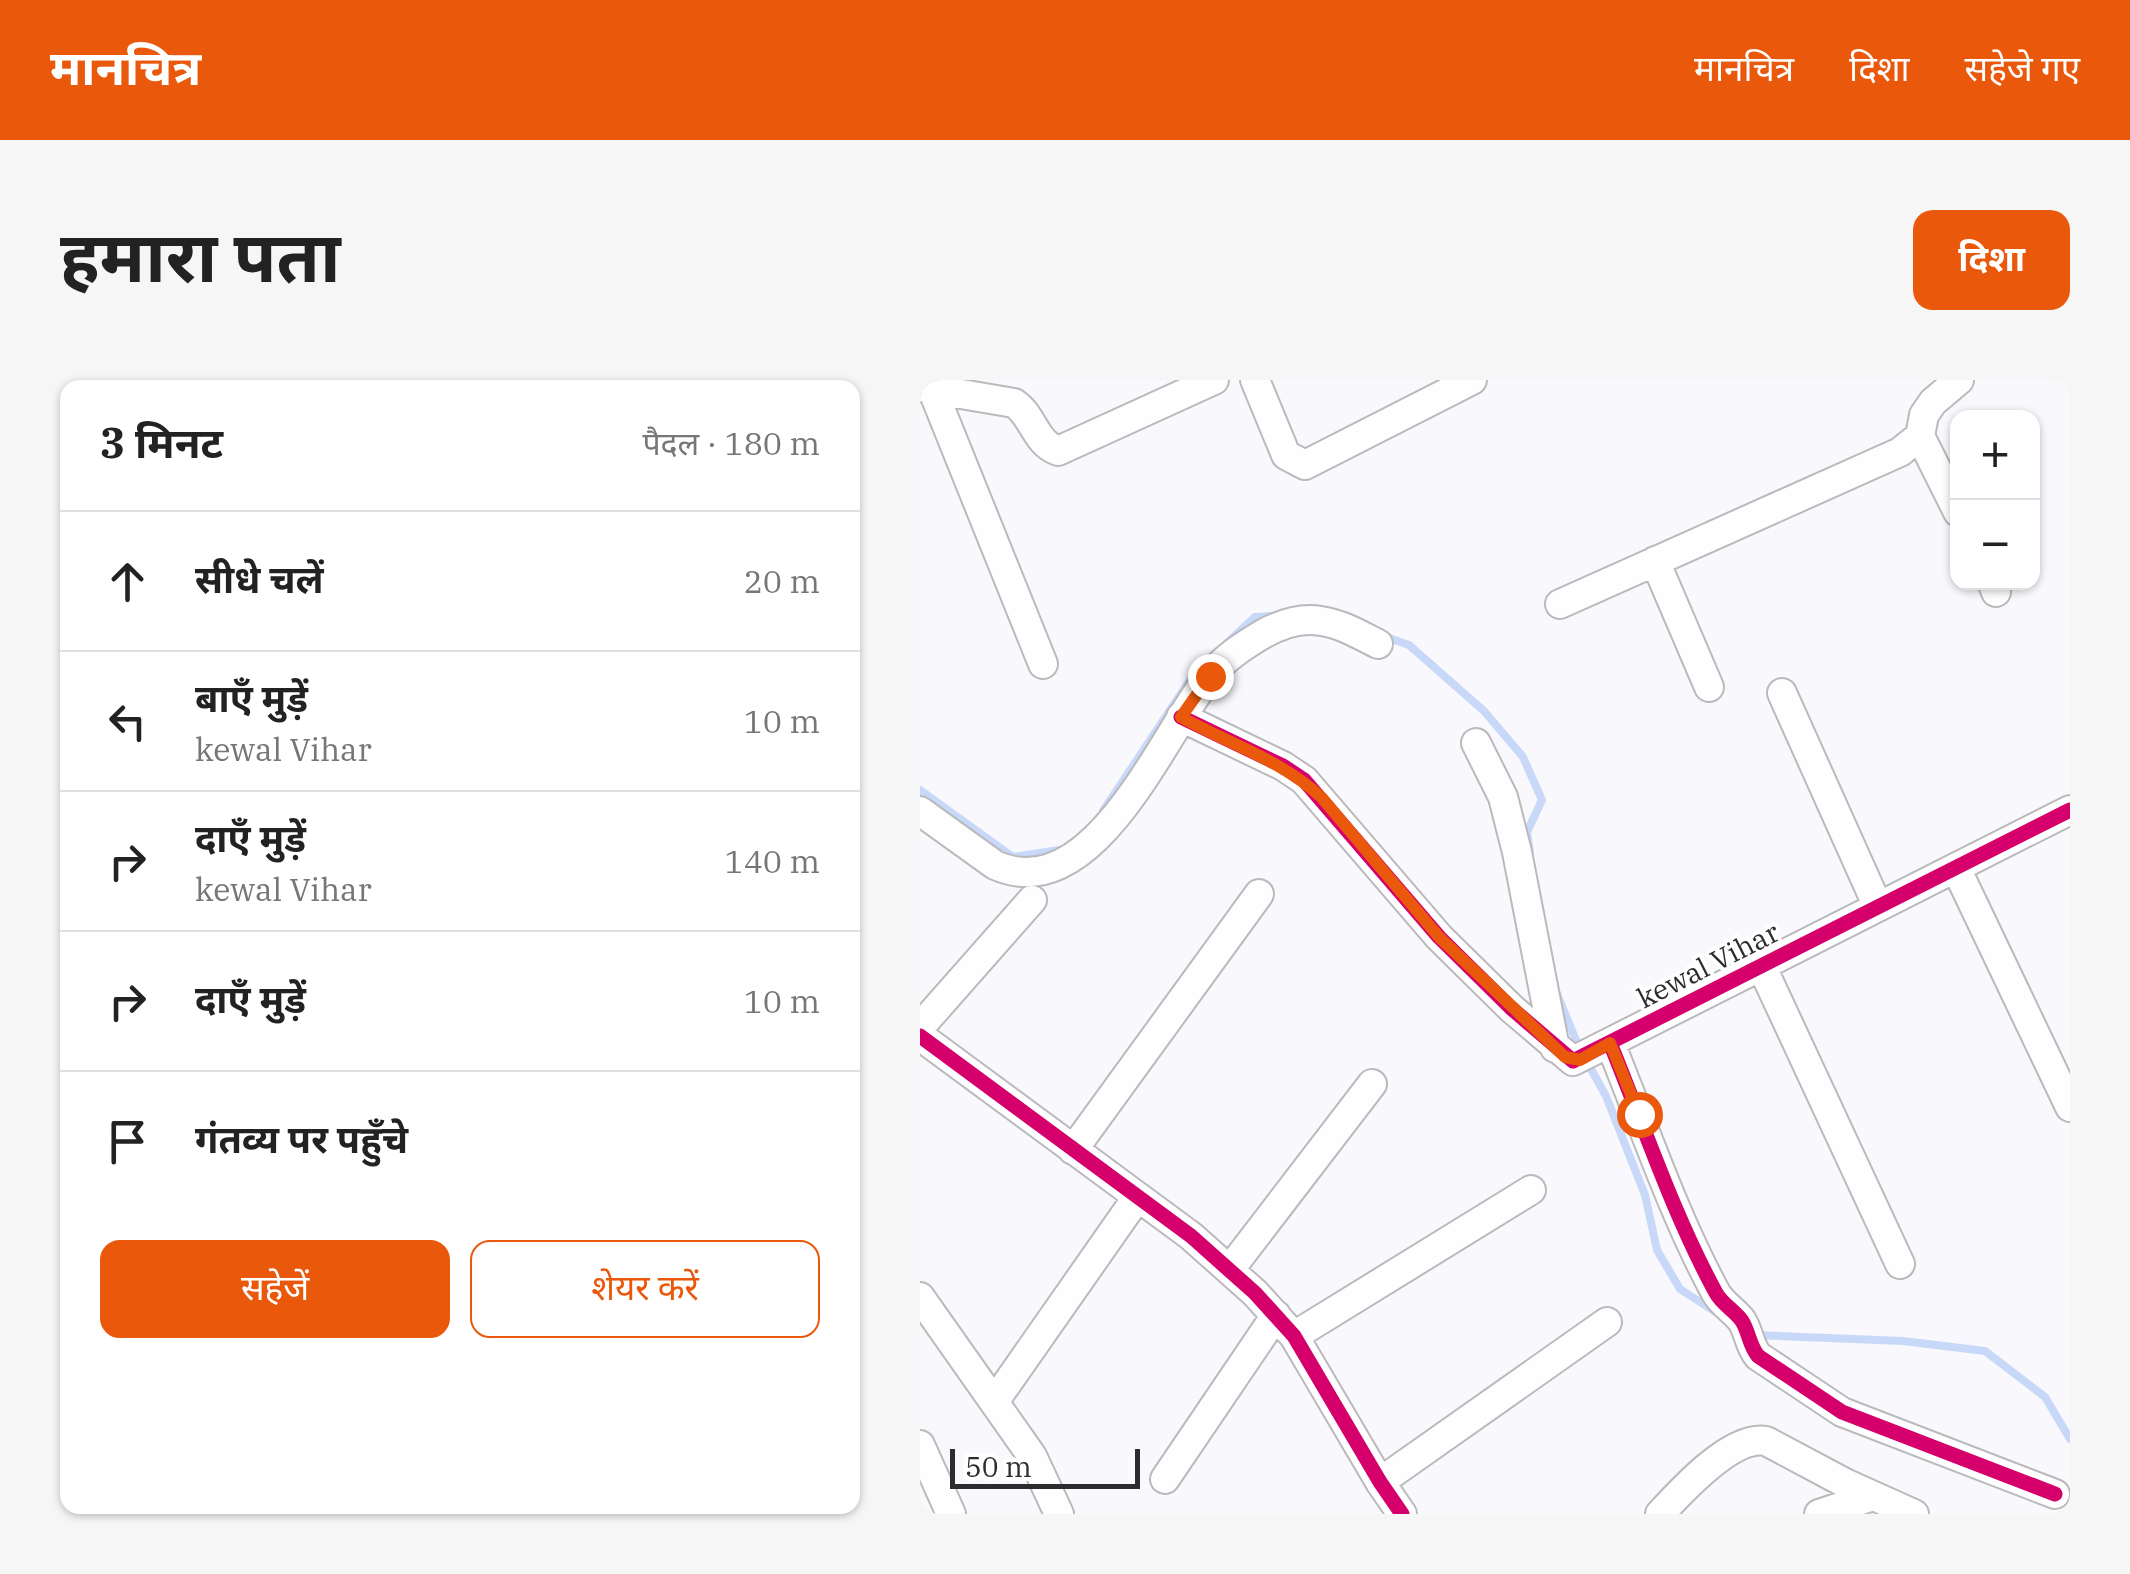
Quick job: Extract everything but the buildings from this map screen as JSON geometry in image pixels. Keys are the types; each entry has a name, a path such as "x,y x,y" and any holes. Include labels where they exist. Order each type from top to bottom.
{"street":[{"path":"927,389 1014,403 1022,408 1043,442 1058,451 1214,380"},
{"path":"1254,380 1286,455 1305,465 1472,380"},
{"path":"1560,604 1900,452 1920,436 1928,409 1959,380"},
{"path":"927,389 1042,664"},
{"path":"1920,436 1952,500"},
{"path":"1655,561 1709,687"},
{"path":"920,810 995,865 1026,873 1049,868 1098,838 1132,795 1210,676 1275,627 1299,620 1319,620 1378,644"},
{"path":"1782,693 1878,908"},
{"path":"1181,717 1304,780 1439,937 1584,1051"},
{"path":"1476,742 1503,797 1584,1051 1682,1220 1719,1298 1758,1356 1842,1412 2055,1494"},
{"name":"kewal Vihar","path":"1584,1051 2070,810"},
{"path":"1956,868 2070,1107"},
{"path":"1073,1150 1258,894"},
{"path":"920,1027 1032,900"},
{"path":"1761,965 1900,1264"},
{"path":"920,1036 1231,1268 1285,1326 1402,1514"},
{"path":"1231,1268 1372,1084"},
{"path":"1165,1479 1285,1326 1532,1190"},
{"path":"994,1402 1136,1199"},
{"path":"920,1297 1032,1456 1059,1514"},
{"path":"1380,1482 1608,1322"},
{"path":"1660,1514 1696,1478 1735,1448 1754,1439 1766,1441 1914,1514"},
{"path":"920,1445 951,1514"},
{"path":"1819,1514 1873,1496"}],"waterway":[{"path":"1227,643 1255,617 1273,616"},
{"path":"1383,636 1409,645 1484,711 1523,757 1542,800 1527,832 1530,853"},
{"path":"1103,811 1198,668 1209,658"},
{"path":"920,790 1013,857 1059,850"},
{"path":"1557,994 1580,1050"},
{"path":"1587,1062 1606,1096 1645,1195 1657,1250 1680,1289 1717,1313"},
{"path":"1755,1335 1903,1341 1985,1351 2045,1397 2070,1439"}],"cycle path":[{"path":"1181,717 1304,780 1439,937 1511,1008 1573,1061 2070,810"},
{"path":"920,1036 1191,1236 1255,1293 1294,1336 1402,1514"},
{"path":"1610,1043 1700,1263 1719,1297 1742,1321 1758,1356 1842,1412 2055,1494"}],"route":[{"path":"1210,676 1181,717 1304,780 1439,937 1565,1057 1580,1060 1610,1043 1639,1114"}]}
